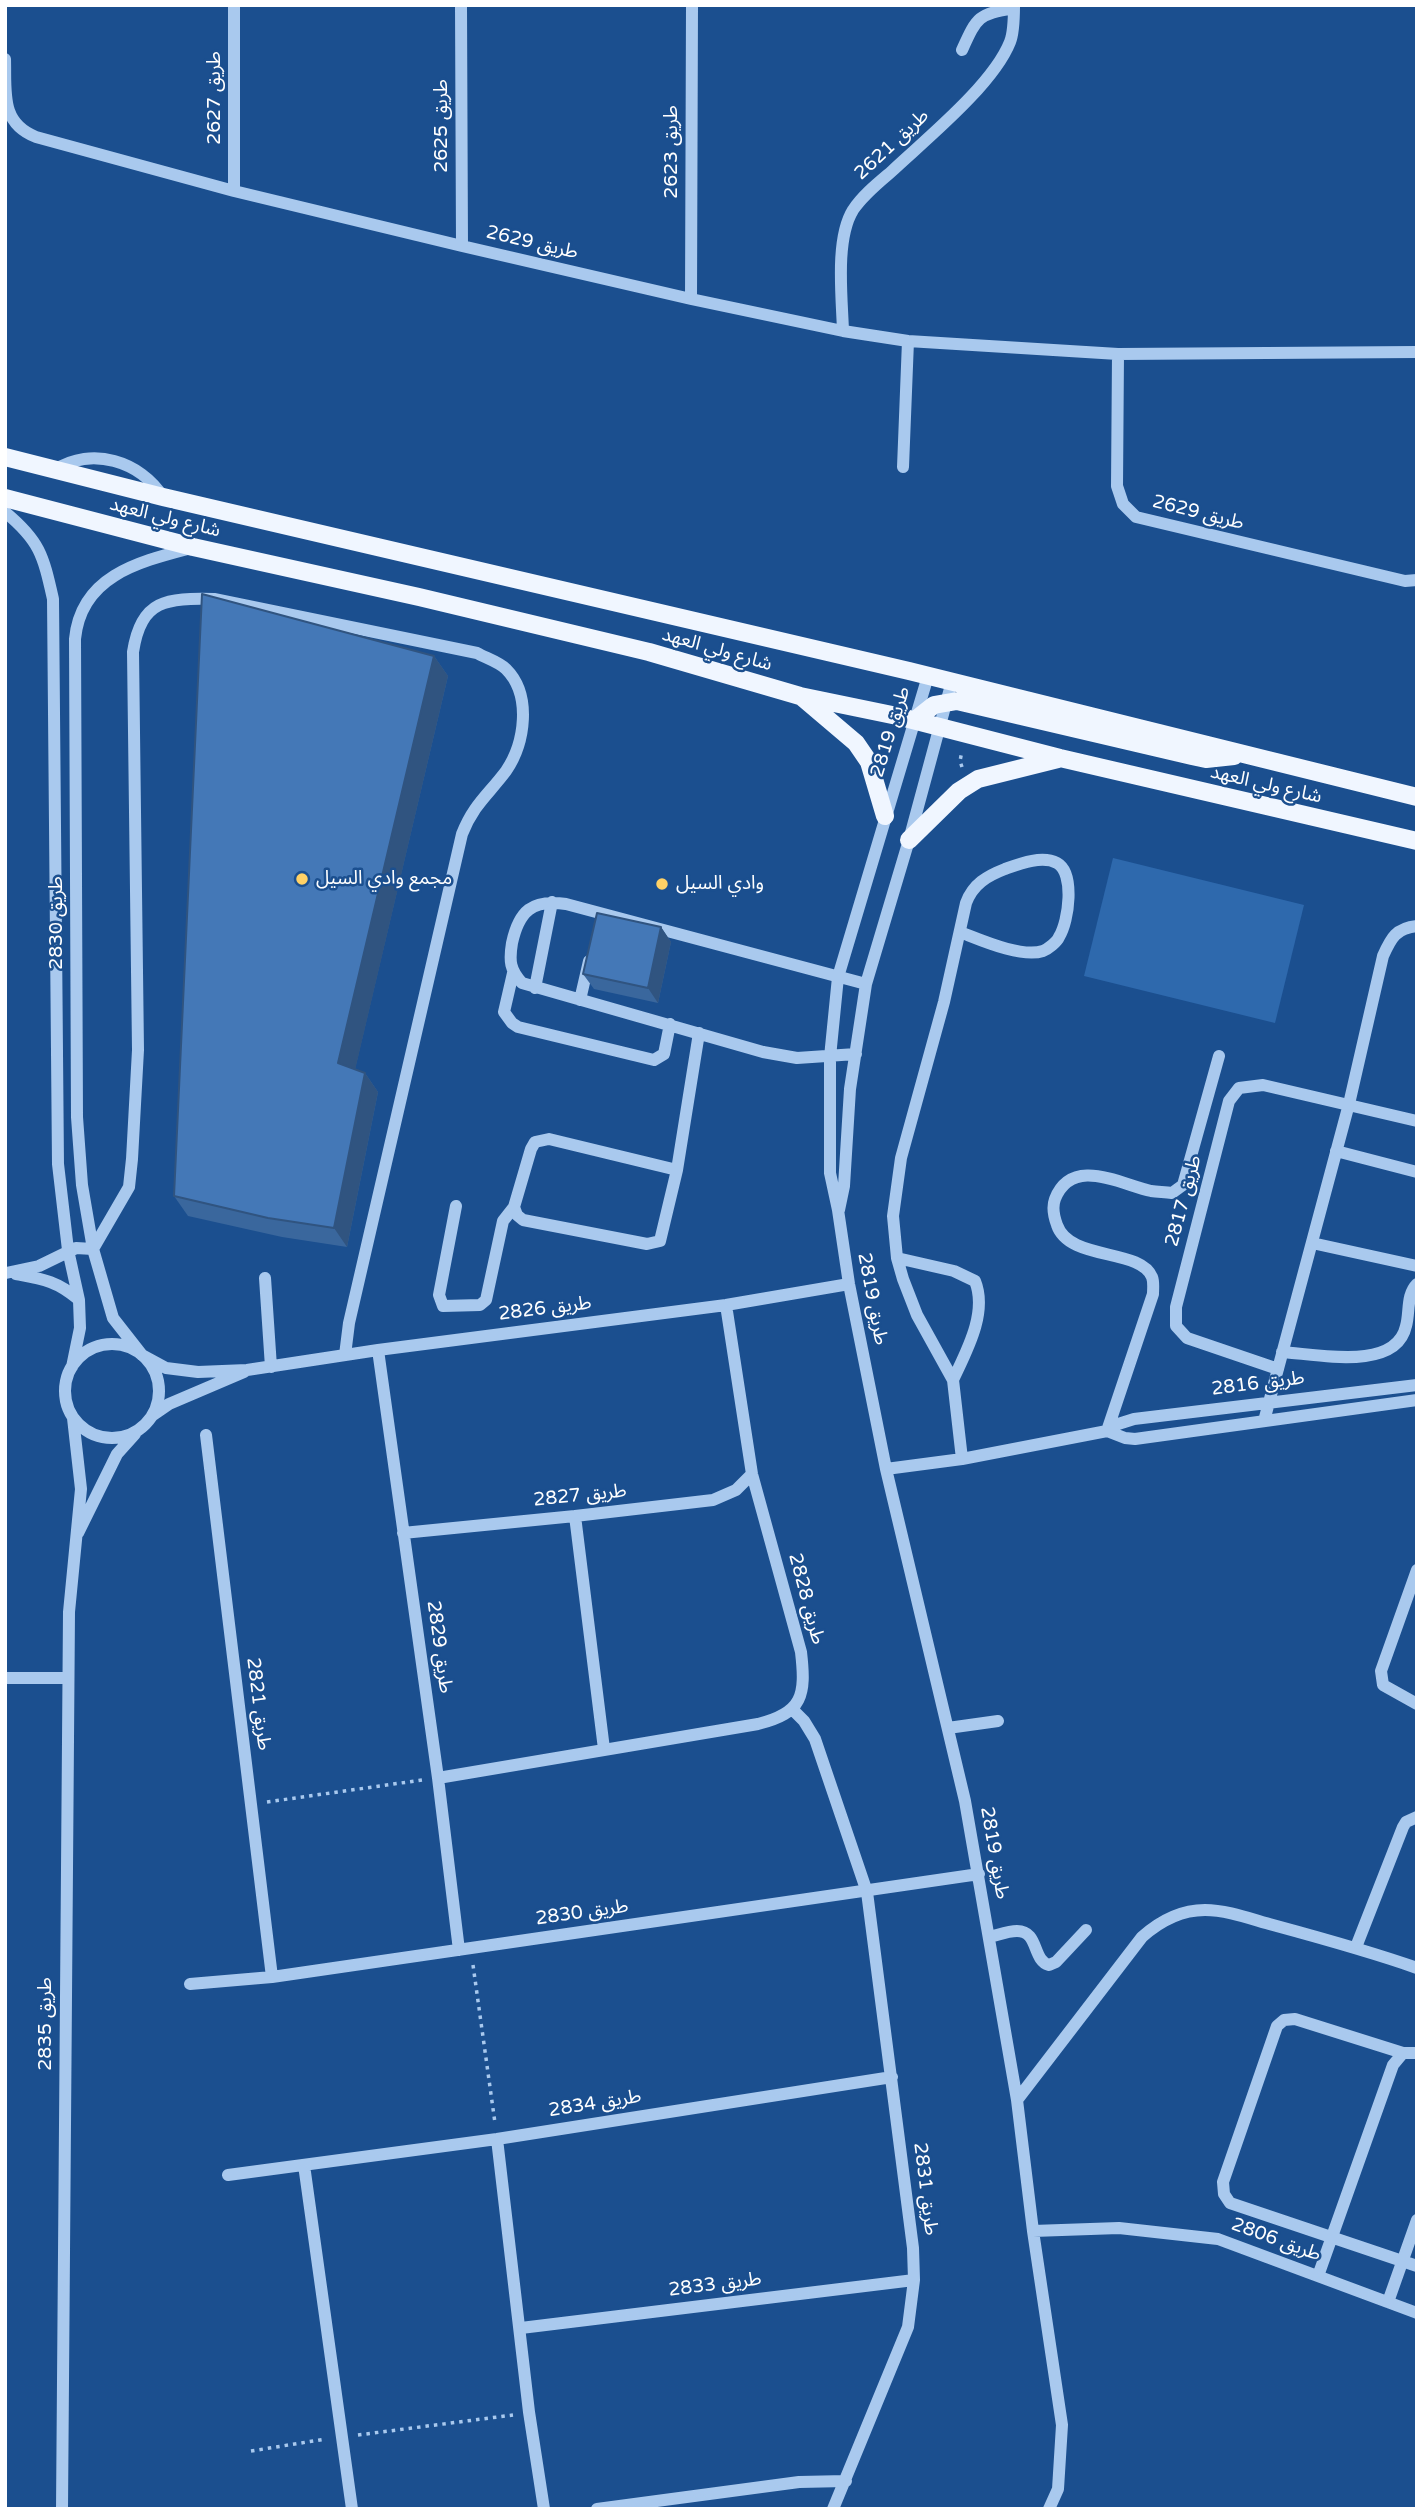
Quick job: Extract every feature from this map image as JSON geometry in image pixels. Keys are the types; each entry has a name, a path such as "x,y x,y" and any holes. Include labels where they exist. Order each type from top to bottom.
{"main road":[{"name":"شارع ولي العهد","path":"5,457 163,497 952,681 1417,797"},
{"name":"شارع ولي العهد","path":"5,498 193,547 635,649 800,695 915,720 1060,758 1417,841"},
{"path":"800,695 856,743 869,762 885,816"},
{"path":"915,720 934,705 946,702 967,703 1206,759 1241,754"},
{"path":"909,840 959,791 978,779 1060,758"}],"street":[{"name":"طريق 2627","path":"234,5 234,191"},
{"name":"طريق 2625","path":"461,5 462,246"},
{"name":"طريق 2623","path":"691,299 692,5"},
{"path":"962,50 975,21 991,12 1014,7"},
{"name":"طريق 2621","path":"844,331 841,292 844,234 853,211 866,194 951,115 1001,61 1012,40 1014,7"},
{"name":"طريق 2629","path":"5,60 8,112 12,121 27,134 234,191 462,246 844,331 908,341 1118,354 1417,352"},
{"path":"903,467 908,341"},
{"name":"طريق 2629","path":"1118,354 1117,486 1123,504 1136,517 1405,581 1417,580"},
{"name":"طريق 2830","path":"5,512 27,530 36,542 53,598 58,1164 68,1250 79,1300 80,1328 72,1367"},
{"name":"طريق 2830","path":"142,1355 113,1318 93,1249 82,1185 76,1116 75,639 77,619 96,588 157,557 193,547"},
{"path":"6,1273 39,1266 68,1250 85,1247 93,1249 129,1187 138,1050 133,652 140,621 153,608 179,598 214,598 477,653 505,668 519,688 524,711 516,749 507,770 478,803 462,834 349,1323 345,1355"},
{"name":"طريق 2819","path":"928,676 838,977 830,1057 831,1173 849,1284 886,1469 965,1801 1017,2101 1062,2425 1058,2489 1049,2509"},
{"name":"طريق 2819","path":"838,1210 844,1186 850,1097 866,984 952,681"},
{"path":"960,932 994,945 1025,952 1045,950 1059,938 1066,917 1069,882 1066,870 1055,861 1030,861 987,877 969,893 960,932 944,1002 901,1158 893,1200 897,1258 917,1315 953,1380 962,1460"},
{"path":"535,988 552,902"},
{"path":"856,1054 830,1057 780,1056 535,988 522,983 513,973 509,960 517,923 526,912 538,905 552,902 599,919 866,984"},
{"path":"1264,1421 1349,1104 1383,956 1390,939 1404,927 1417,926"},
{"path":"580,1000 592,950"},
{"path":"513,973 504,1012 518,1027 654,1060 664,1054 670,1024"},
{"path":"514,1207 523,1220 654,1244 660,1241 677,1170 699,1033"},
{"path":"1107,1431 1153,1294 1152,1277 1140,1264 1070,1243 1056,1224 1055,1200 1063,1186 1077,1176 1093,1174 1153,1191 1172,1193 1184,1185 1219,1056"},
{"name":"طريق 2817","path":"1278,1369 1187,1338 1176,1326 1176,1307 1226,1114 1230,1101 1239,1088 1264,1085 1349,1104"},
{"path":"1349,1104 1417,1121"},
{"path":"456,1206 439,1295 443,1306 480,1305 486,1300 503,1221 514,1207 534,1142 549,1139 677,1170"},
{"path":"1336,1151 1417,1172"},
{"path":"1312,1243 1417,1266"},
{"path":"897,1258 954,1271 975,1281 978,1316 953,1380"},
{"path":"6,1273 51,1280 65,1287 79,1300"},
{"path":"265,1278 271,1367"},
{"name":"طريق 2826","path":"142,1355 166,1368 198,1372 247,1370 378,1350 726,1305 849,1284"},
{"path":"1282,1352 1362,1357 1385,1352 1398,1343 1406,1328 1412,1289 1417,1284"},
{"name":"طريق 2828","path":"726,1305 752,1474 801,1652 802,1696 793,1710"},
{"path":"104,1345 130,1348 142,1355 157,1377 159,1390 158,1403 148,1421 133,1433 120,1438 107,1438 94,1434 73,1418 65,1393 72,1367 80,1357 91,1349 104,1345"},
{"name":"طريق 2829","path":"378,1350 465,1950"},
{"name":"طريق 2826","path":"148,1421 169,1404 235,1378 247,1370"},
{"name":"طريق 2816","path":"886,1469 962,1460 1107,1431 1115,1425 1134,1419 1417,1385"},
{"name":"طريق 2816","path":"1107,1431 1135,1439 1417,1400"},
{"name":"طريق 2835","path":"62,2509 69,1612 81,1489 73,1418"},
{"name":"طريق 2835","path":"75,1539 117,1454 148,1421"},
{"name":"طريق 2821","path":"206,1435 272,1977"},
{"name":"طريق 2827","path":"403,1533 713,1500 736,1490 752,1474"},
{"path":"575,1516 604,1749"},
{"path":"1417,1570 1381,1671 1383,1685 1417,1704"},
{"path":"5,1678 68,1678"},
{"path":"438,1777 758,1724 777,1719 793,1710"},
{"name":"طريق 2831","path":"793,1710 804,1721 815,1739 867,1892 913,2248 914,2280 908,2327 833,2509"},
{"path":"947,1728 998,1721"},
{"path":"1356,1947 1403,1827 1406,1822 1417,1817"},
{"name":"طريق 2830","path":"190,1984 272,1977 979,1874"},
{"path":"1017,2101 1142,1937 1164,1920 1191,1911 1219,1911 1356,1947 1417,1968"},
{"path":"989,1937 1015,1931 1026,1933 1032,1938 1040,1960 1049,1965 1056,1962 1086,1930"},
{"path":"1410,2053 1294,2019 1284,2020 1277,2026 1223,2182 1224,2194 1230,2203 1417,2266"},
{"path":"1318,2276 1394,2065 1410,2053"},
{"name":"طريق 2834","path":"228,2175 497,2139 892,2077"},
{"path":"497,2139 544,2509"},
{"path":"304,2165 352,2509"},
{"path":"1388,2302 1417,2220"},
{"name":"طريق 2806","path":"1033,2231 1119,2228 1218,2239 1417,2313"},
{"name":"طريق 2833","path":"521,2329 914,2280"},
{"path":"597,2509 799,2482 846,2481"}],"path":[{"path":"251,1804 438,1777"},
{"path":"465,1950 497,2139"},
{"path":"251,2451 530,2413"}],"shaded area":[{"path":"1113,858 1304,905 1275,1023 1084,976"}],"building":[{"name":"مجمع وادي السيل","path":"202,594 434,656 338,1063 365,1073 334,1228 268,1218 174,1196"},
{"path":"597,913 661,927 648,988 583,974"}],"place":[{"name":"مجمع وادي السيل","path":"302,879"},
{"name":"وادي السيل","path":"662,884"}]}
